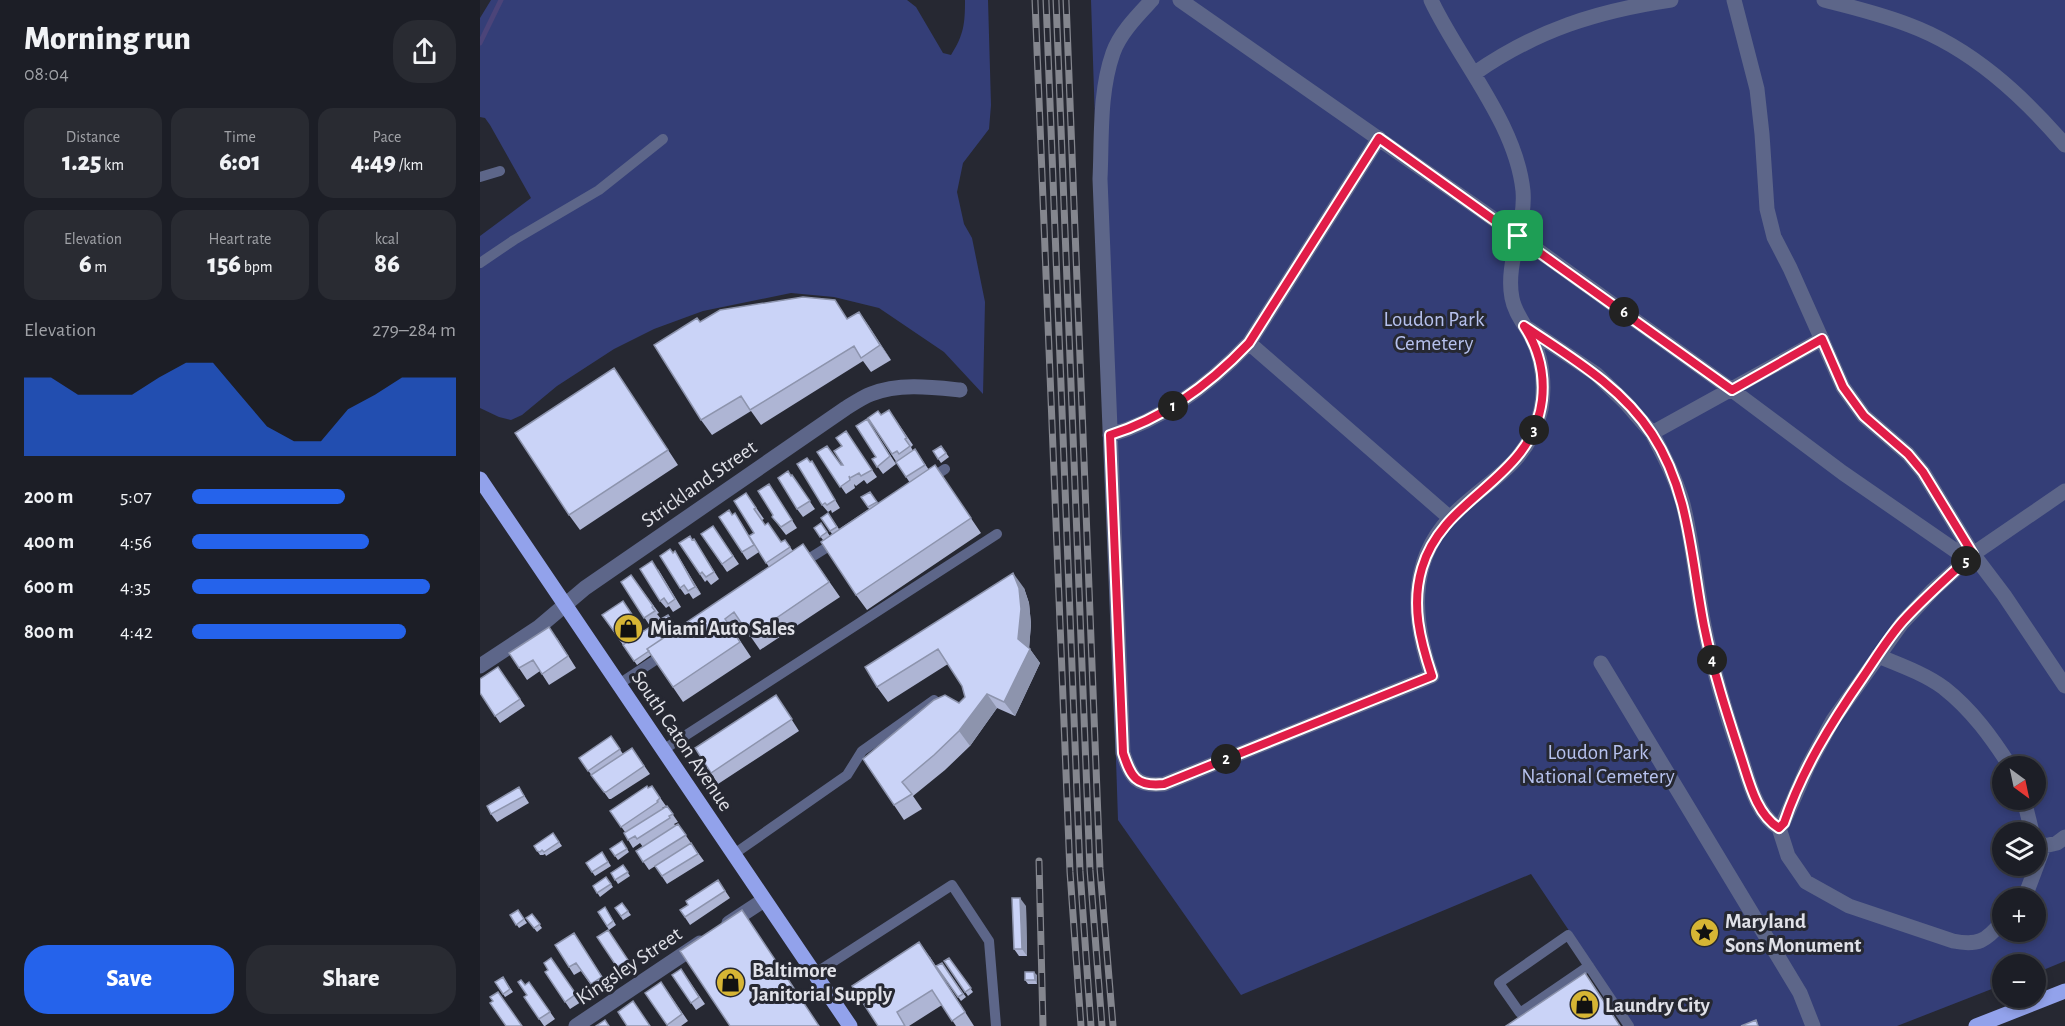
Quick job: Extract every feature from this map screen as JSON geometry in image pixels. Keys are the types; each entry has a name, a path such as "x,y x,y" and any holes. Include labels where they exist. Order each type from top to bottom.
{"main road":[{"name":"South Caton Avenue","path":"480,479 850,1026"},
{"path":"1976,1026 2065,991"}],"street":[{"path":"1152,0 1127,29 1113,51 1103,107 1100,179 1123,753 1133,776 1140,782 1150,785 1164,784 1432,676 1416,611 1417,589 1422,567 1432,544 1450,518 1513,463 1535,428 1542,399 1542,371 1534,342 1512,302 1510,288 1523,191 1514,156 1475,73 1431,0"},
{"path":"1180,0 1518,236 1843,473 1956,551 1973,554"},
{"path":"1475,73 1504,53 1577,20 1671,0"},
{"path":"1734,0 1757,89 1767,209 1774,237 1843,387 1864,416 1908,454 1923,472 1973,554 2004,595 2065,686"},
{"path":"1824,0 1910,25 1948,44 2019,94 2065,145"},
{"path":"1110,435 1136,427 1184,399 1228,365 1249,343 1379,138"},
{"path":"1524,326 1596,374 1626,403 1652,433 1676,480 1715,674 1747,776 1762,813 1770,823 1779,828 1788,856 1806,882 1849,906 1953,941 1970,944 1989,938 1992,934"},
{"path":"1652,433 1822,339"},
{"path":"1249,343 1450,518"},
{"name":"Strickland Street","path":"480,666 538,627 595,581 869,394 899,388 960,390"},
{"path":"1779,828 1784,823 1808,766 1833,720 1910,615 1933,590 1973,554 2065,491"},
{"path":"1878,656 1918,673 1943,688 1965,707 1991,736 2004,756"},
{"path":"1601,663 1800,993 1813,1026"},
{"path":"2046,843 2057,843 2065,837"},
{"name":"Kingsley Street","path":"576,1026 764,900"}],"lane":[{"path":"480,263 514,240 599,190 663,139"},
{"path":"480,177 500,171"},
{"path":"925,482 945,469"},
{"path":"663,750 997,534"},
{"path":"795,568 845,535"},
{"path":"619,684 675,647"},
{"path":"734,854 848,775 862,751 934,700"},
{"path":"814,974 952,885 988,941 996,1026"},
{"path":"1589,966 1520,1013 1499,983 1568,935 1589,966 1629,1026"}],"green space":[{"path":"491,0 907,0 916,7 943,53 951,55 963,29 965,0 988,0 991,105 989,129 963,163 957,192 964,224 972,238 985,302 983,394 944,352 879,308 834,297 791,293 703,311 654,329 614,349 557,386 522,415 511,420 480,408 480,236 531,198 490,125 485,118 480,117 480,18"},
{"name":"Loudon Park Cemetery","path":"1091,0 2065,0 2065,961 2046,969 2046,954 1992,954 1992,989 1897,1026 1633,1026 1531,874 1241,995 1118,820"}],"building":[{"path":"803,297 835,300 847,319 859,312 880,345 861,358 854,346 750,410 741,396 701,420 654,345 697,318 700,322 720,310"},
{"path":"614,368 668,450 569,515 515,433"},
{"path":"889,410 910,446 899,454 897,451 892,454 868,418 878,411 881,415"},
{"path":"867,419 890,456 877,467 872,459 876,457 856,426"},
{"path":"846,431 872,470 861,476 859,473 850,478 849,476 850,480 840,487 817,452 827,446 843,465 834,451 842,446 836,438"},
{"path":"941,446 946,453 938,459 933,451"},
{"path":"915,449 925,465 906,477 896,462"},
{"path":"807,458 810,462 812,461 835,500 827,505 825,503 822,505 797,464"},
{"path":"935,465 971,518 856,595 821,542"},
{"path":"788,471 810,501 797,509 778,478"},
{"path":"769,484 792,520 781,527 772,517 773,515 758,491"},
{"path":"870,492 877,502 868,507 861,497"},
{"path":"746,493 765,525 768,523 781,542 785,540 790,547 766,563 749,536 754,533 734,501"},
{"path":"729,510 732,515 735,513 754,545 742,552 719,517"},
{"path":"828,513 837,527 830,531 821,518"},
{"path":"821,523 827,532 820,537 814,528"},
{"path":"713,526 733,556 722,564 701,534"},
{"path":"690,536 714,572 706,577 702,572 700,574 679,543"},
{"path":"803,544 829,582 750,636 734,612 725,619 740,642 673,687 647,649"},
{"path":"670,549 673,553 675,551 695,587 688,591 684,585 680,588 660,556"},
{"path":"652,561 675,599 668,604 664,598 660,601 640,569"},
{"path":"1013,573 1019,588 1021,609 1018,639 1030,649 1004,702 987,694 959,731 902,782 912,794 894,805 863,759 934,700 945,695 959,703 965,697 962,686 938,649 877,687 865,667"},
{"path":"631,575 655,611 644,618 621,582"},
{"path":"623,601 641,628 621,641 602,615"},
{"path":"668,615 675,626 668,630 661,619"},
{"path":"653,625 662,639 634,661 623,645"},
{"path":"549,627 568,656 542,674 533,660 519,668 509,653"},
{"path":"498,667 520,699 495,716 480,693 480,679"},
{"path":"776,695 792,719 711,773 695,748"},
{"path":"611,736 620,749 588,771 579,758"},
{"path":"632,748 644,766 604,792 591,775"},
{"path":"647,786 648,788 652,786 660,798 658,802 621,827 610,811"},
{"path":"519,787 524,796 491,814 487,806"},
{"path":"667,806 673,814 669,816 670,818 637,839 635,836 628,840 624,833"},
{"path":"678,824 686,835 643,862 636,851"},
{"path":"553,833 559,842 544,852 537,851 534,846"},
{"path":"622,841 627,849 615,856 610,849"},
{"path":"691,843 698,854 662,876 655,866"},
{"path":"602,852 608,862 592,872 586,863"},
{"path":"623,865 628,872 615,880 611,873"},
{"path":"606,877 611,884 597,893 593,886"},
{"path":"718,880 725,891 685,917 680,910 688,905 686,901"},
{"path":"1012,898 1020,898 1022,949 1014,949"},
{"path":"622,903 628,911 621,916 615,908"},
{"path":"605,907 613,921 607,926 598,912"},
{"path":"518,910 524,919 516,925 510,915"},
{"path":"742,910 819,1026 730,1026 680,951"},
{"path":"532,914 540,924 534,928 526,918"},
{"path":"608,930 628,960 617,967 597,937"},
{"path":"574,933 602,977 591,984 576,963 569,967 555,945"},
{"path":"919,942 965,1012 952,1021 932,990 897,1012 905,1026 878,1026 852,986"},
{"path":"551,958 576,994 565,1002 545,972 548,970 544,963"},
{"path":"949,958 971,988 965,992 944,961"},
{"path":"942,963 963,994 958,997 936,966"},
{"path":"681,969 699,997 691,1003 672,975"},
{"path":"1025,972 1034,972 1035,980 1025,980"},
{"name":"Laundry City","path":"1585,973 1620,1026 1506,1026"},
{"path":"503,977 510,989 503,994 495,982"},
{"path":"521,980 525,985 529,982 550,1012 539,1019 524,997 527,995 518,982"},
{"path":"661,982 682,1014 667,1025 645,993"},
{"path":"498,992 522,1026 506,1026 490,1003 493,1001 490,997"},
{"path":"633,1001 650,1026 627,1026 618,1012"},
{"path":"605,1020 609,1026 596,1026"},
{"path":"1756,1020 1758,1026 1741,1026"}],"waterway":[{"path":"480,43 501,0"}],"railway":[{"path":"1035,0 1070,872 1081,1026"},
{"path":"1046,0 1080,871 1091,1026"},
{"path":"1056,0 1090,870 1102,1026"},
{"path":"1066,0 1100,869 1113,1026"},
{"path":"1039,861 1043,1026"}],"place":[{"name":"Miami Auto Sales","path":"629,628"},
{"name":"Maryland Sons Monument","path":"1704,933"},
{"name":"Baltimore Janitorial Supply","path":"731,982"},
{"name":"Laundry City","path":"1584,1005"}],"route":[{"path":"1379,138 1518,236 1732,390 1822,339 1843,387 1864,416 1908,454 1923,472 1973,554 1933,590 1902,623 1878,656 1833,720 1808,766 1784,823 1779,828 1770,823 1762,813 1729,720 1704,626 1683,506 1676,480 1663,454 1652,433 1642,421 1596,374 1524,326 1539,356 1543,389 1541,410 1525,447 1513,463 1450,518 1432,544 1422,567 1417,589 1416,611 1424,654 1432,676 1164,784 1150,785 1140,782 1133,776 1123,753 1110,435 1136,427 1184,399 1228,365 1249,343 1379,138"}],"park label":[{"name":"Loudon Park National Cemetery","path":"1598,764"}]}
